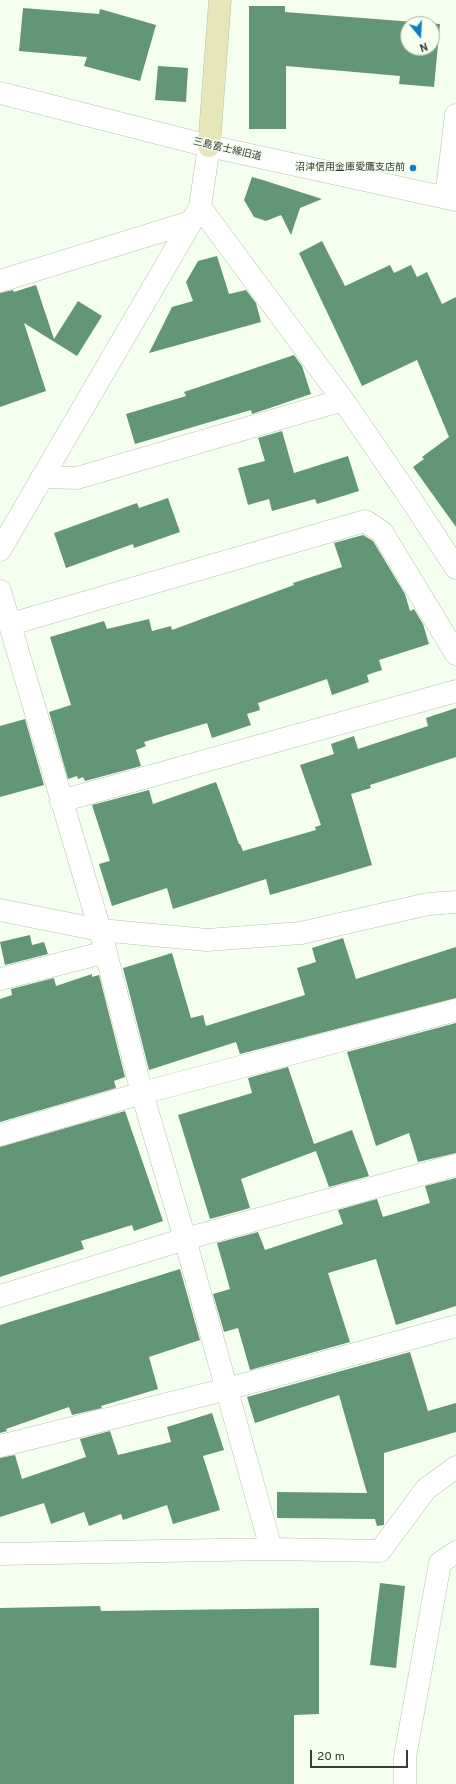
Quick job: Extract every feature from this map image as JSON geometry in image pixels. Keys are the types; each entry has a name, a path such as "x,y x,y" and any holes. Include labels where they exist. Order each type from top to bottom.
{"street":[{"path":"0,550 196,214 209,146 220,0"},
{"name":"三島富士線旧道","path":"0,93 209,146 451,199"},
{"path":"451,199 456,115"},
{"path":"0,281 196,214"},
{"path":"196,214 343,400 456,568"},
{"path":"42,477 77,478 343,400"},
{"path":"11,624 365,521 382,532 456,654"},
{"path":"0,591 11,624 61,801 100,930 142,1093 185,1239 271,1549"},
{"path":"61,801 456,691"},
{"path":"0,910 100,930 207,940 301,933 428,904 456,902"},
{"path":"0,979 106,952"},
{"path":"0,1135 142,1093 456,1010"},
{"path":"0,1296 185,1239 456,1165"},
{"path":"0,1446 227,1390 456,1326"},
{"path":"0,1554 271,1549 380,1551 426,1489 456,1467"},
{"path":"405,1784 405,1757 440,1563 456,1552"}],"building":[{"path":"249,6 285,6 285,12 400,21 400,56 437,56 434,87 399,84 400,76 286,66 286,129 249,129"},
{"path":"23,8 99,14 100,9 156,25 140,81 84,66 87,57 19,51"},
{"path":"158,66 188,68 186,102 155,100"},
{"path":"252,177 322,199 300,208 291,235 281,215 266,221 254,217 244,200"},
{"path":"322,241 345,286 390,265 394,273 411,265 417,277 427,272 442,304 456,297 456,527 413,467 424,459 422,457 449,437 417,360 362,386 299,253"},
{"path":"217,256 229,294 246,290 256,303 261,322 149,353 172,307 193,301 186,282 198,261"},
{"path":"36,285 54,339 78,301 102,316 77,356 24,323 46,391 0,407 0,293 13,290 14,292"},
{"path":"294,355 302,366 311,394 252,414 251,410 135,444 126,414 186,396 184,392"},
{"path":"282,431 294,473 348,456 359,491 317,504 315,499 272,511 269,499 248,505 238,468 265,461 258,438"},
{"path":"168,498 180,532 134,548 133,544 66,568 54,533 137,503 139,508"},
{"path":"363,535 373,541 405,594 410,611 414,609 423,624 429,644 379,660 382,670 367,675 369,682 332,695 327,679 258,703 260,710 247,714 251,725 212,738 207,723 144,742 146,746 136,750 141,766 85,781 83,777 78,779 77,776 68,779 49,712 71,705 50,637 104,621 107,629 149,619 152,631 171,626 172,630 294,585 293,583 342,567 334,543"},
{"path":"456,708 456,757 370,785 371,788 351,794 372,865 270,895 266,879 173,909 167,888 112,906 99,864 110,861 92,805 149,790 153,804 216,782 243,851 316,830 315,827 321,825 300,765 334,754 331,744 354,736 358,749 428,726 426,718"},
{"path":"25,719 44,785 0,797 0,726"},
{"path":"30,935 32,945 44,942 48,954 5,965 0,942"},
{"path":"343,938 356,979 456,947 456,998 240,1054 236,1042 149,1070 123,968 172,953 191,1018 203,1015 206,1026 305,995 297,968 316,962 312,948"},
{"path":"92,974 92,977 99,975 125,1077 114,1081 116,1088 0,1122 0,999 12,995 11,989 54,978 56,986"},
{"path":"456,1023 456,1153 418,1162 409,1133 376,1146 347,1052"},
{"path":"288,1067 314,1144 352,1130 369,1176 329,1187 316,1151 241,1179 250,1208 210,1219 178,1115 252,1093 248,1078"},
{"path":"125,1111 163,1221 134,1231 132,1225 81,1241 84,1249 0,1277 0,1147"},
{"path":"456,1178 456,1306 396,1325 376,1259 328,1273 350,1342 250,1370 238,1328 224,1332 213,1294 230,1289 217,1243 258,1232 265,1250 343,1224 338,1210 377,1199 383,1217 430,1203 425,1186"},
{"path":"180,1269 200,1340 149,1357 158,1389 101,1406 102,1408 72,1415 69,1407 6,1429 7,1431 0,1433 0,1325"},
{"path":"410,1352 428,1411 456,1403 456,1432 384,1453 384,1525 377,1526 375,1519 277,1518 277,1492 367,1493 339,1395 255,1423 247,1397"},
{"path":"212,1413 224,1450 203,1456 220,1510 173,1524 167,1505 123,1520 121,1514 89,1526 84,1512 51,1524 44,1503 0,1517 0,1458 15,1455 22,1479 86,1457 80,1439 110,1431 118,1455 171,1442 167,1427"},
{"path":"380,1583 405,1586 396,1668 370,1665"},
{"path":"100,1606 101,1611 319,1608 319,1714 294,1715 294,1784 0,1784 0,1608"}],"place":[{"name":"沼津信用金庫愛鷹支店前","path":"413,168"}]}
